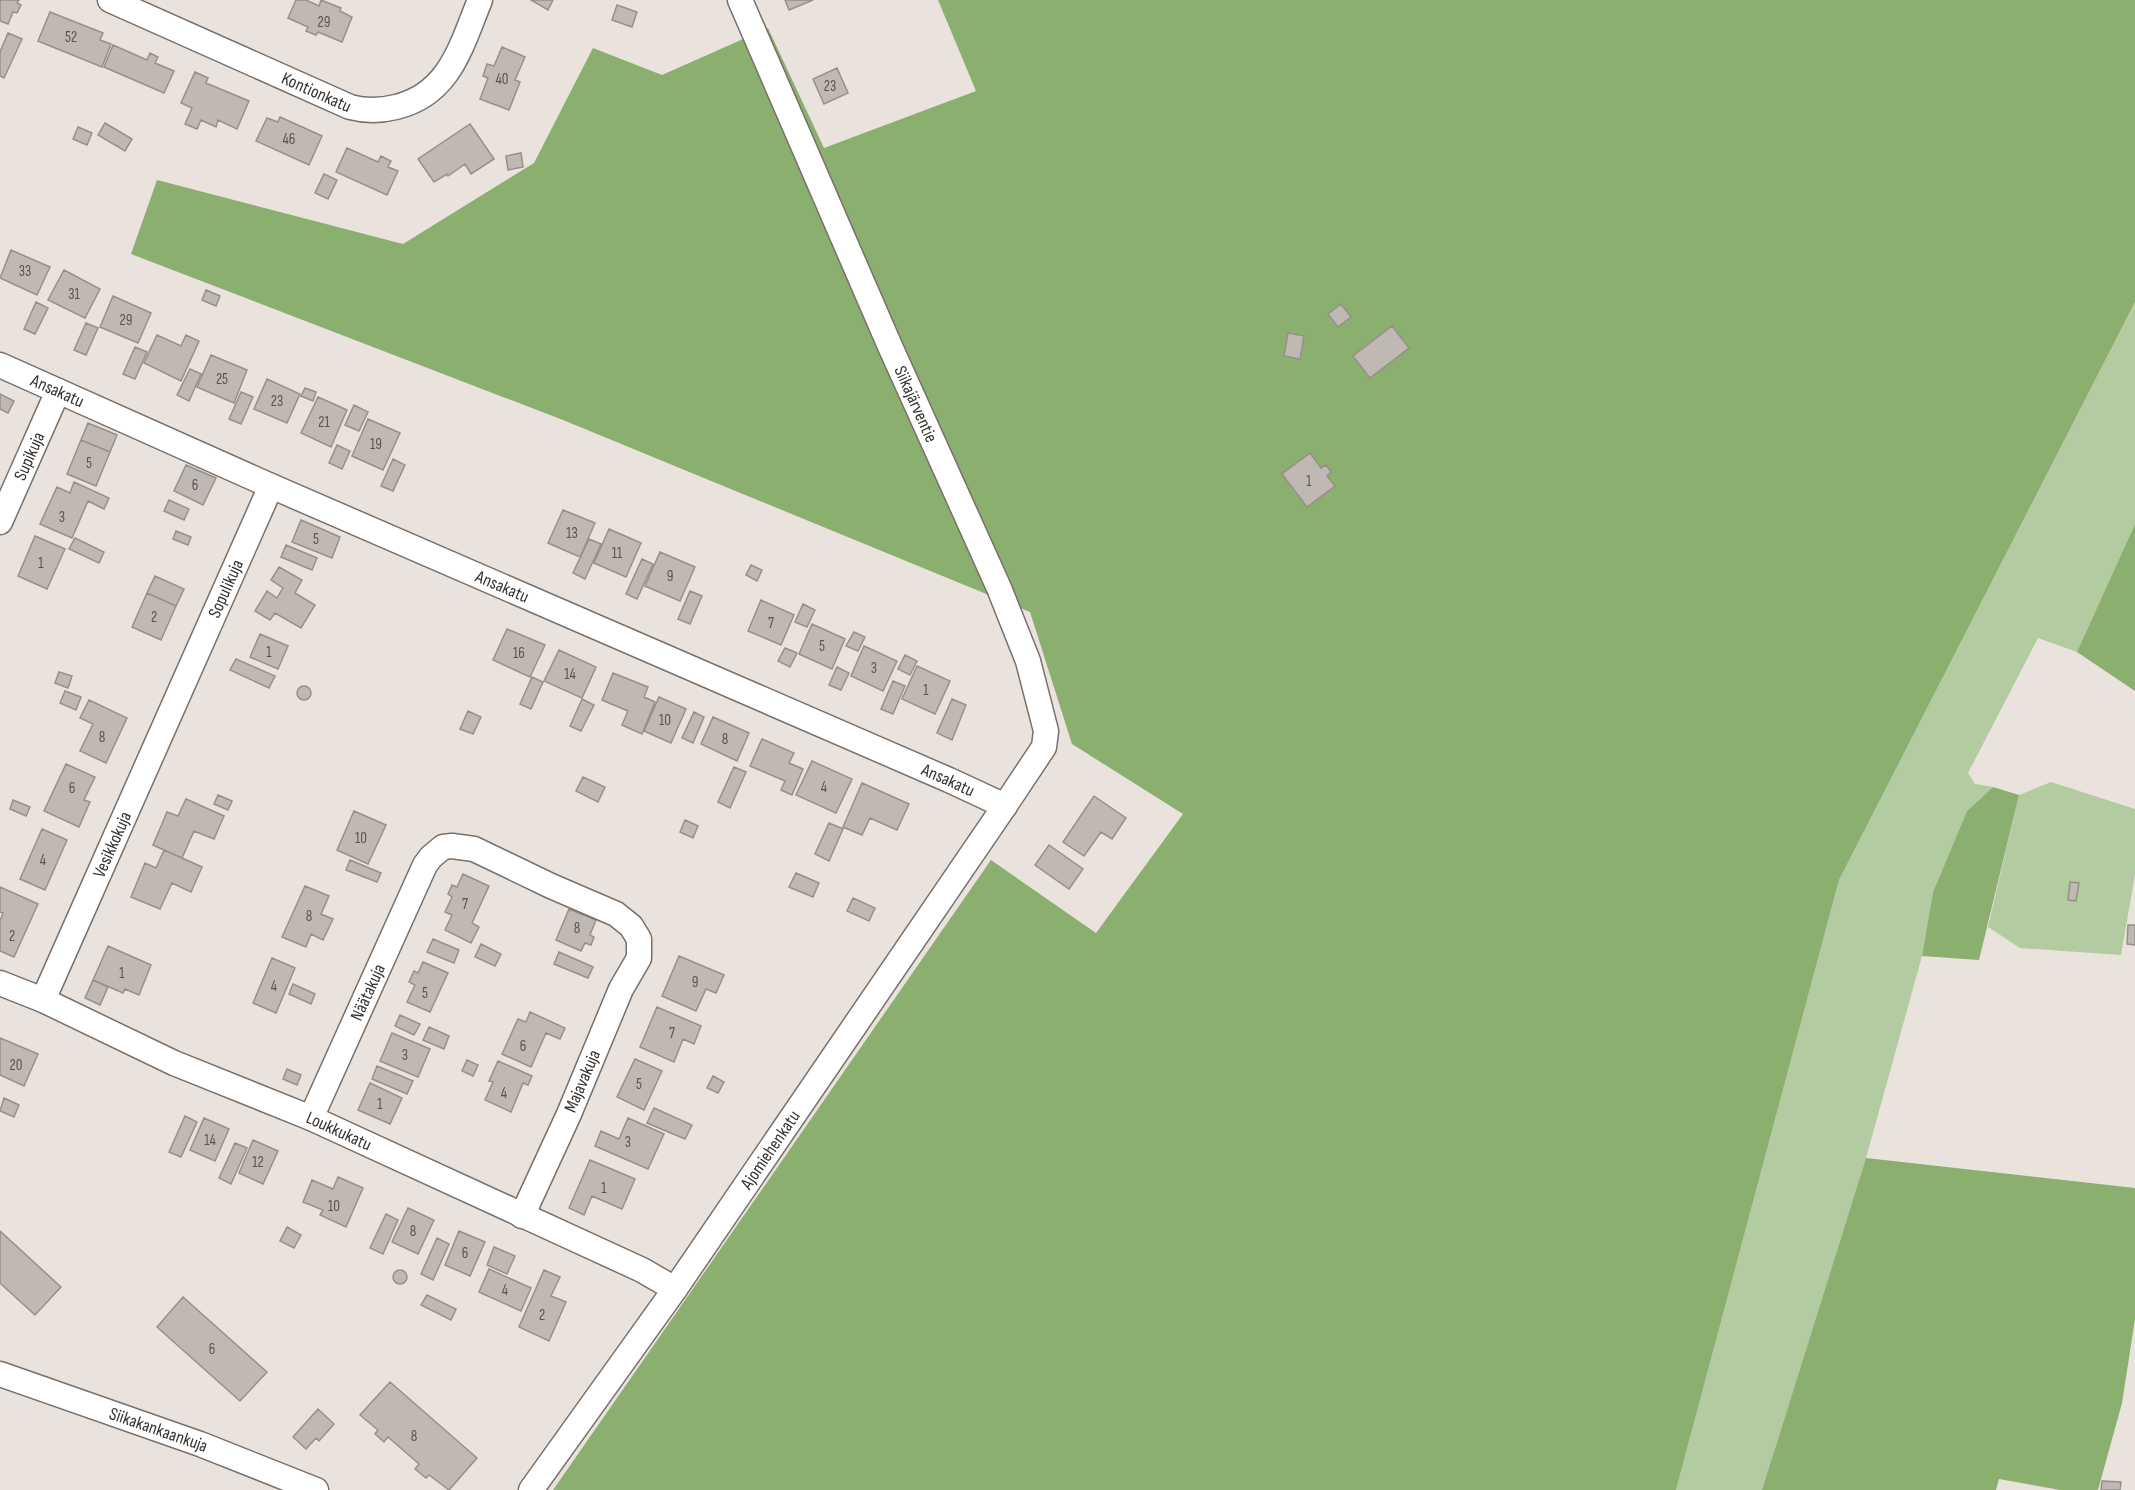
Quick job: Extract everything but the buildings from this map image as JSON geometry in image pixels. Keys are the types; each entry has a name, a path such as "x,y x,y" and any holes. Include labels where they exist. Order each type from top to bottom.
{"street":[{"name":"Kontionkatu","path":"110,0 350,107 376,110 405,105 425,95 439,83 447,74 461,47 480,0"},
{"name":"Siikajärventie","path":"740,0 889,344 999,588 1028,661 1046,731 1044,747 1005,806"},
{"name":"Ansakatu","path":"0,365 271,486 1005,806"},
{"name":"Supikuja","path":"0,522 58,391"},
{"name":"Sopulikuja","path":"180,691 271,486"},
{"name":"Vesikkokuja","path":"43,1000 180,691"},
{"name":"Ajomiehenkatu","path":"531,1490 675,1289 1005,806"},
{"name":"Majavakuja","path":"425,866 431,857 443,847 474,849 616,914 636,933 641,947 634,968 621,988 566,1120 522,1216"},
{"name":"Näätakuja","path":"311,1118 425,866"},
{"name":"Loukkukatu","path":"0,983 43,1000 174,1063 311,1118 642,1270 675,1289"},
{"name":"Siikakankaankuja","path":"0,1374 200,1444 316,1490"}],"green space":[{"path":"938,0 2135,0 2135,302 1839,880 1676,1490 553,1490 991,860 1096,933 1183,814 1072,744 1030,612 563,420 131,254 157,180 403,244 534,163 593,48 662,75 768,28 824,148 976,91"},
{"path":"2135,302 2135,524 2077,652 2038,638 1968,773 1975,784 1993,787 1967,811 1933,892 1922,956 1866,1158 1762,1490 1676,1490 1839,880"},
{"path":"2135,524 2135,691 2077,652"},
{"path":"2051,782 2135,809 2135,874 2121,955 2020,948 1988,927 2019,795"},
{"path":"1993,787 2019,795 1979,960 1922,956 1933,892 1967,811"},
{"path":"1866,1158 2135,1188 2135,1319 2122,1403 2098,1490 2060,1490 1999,1479 1996,1490 1762,1490"}]}
